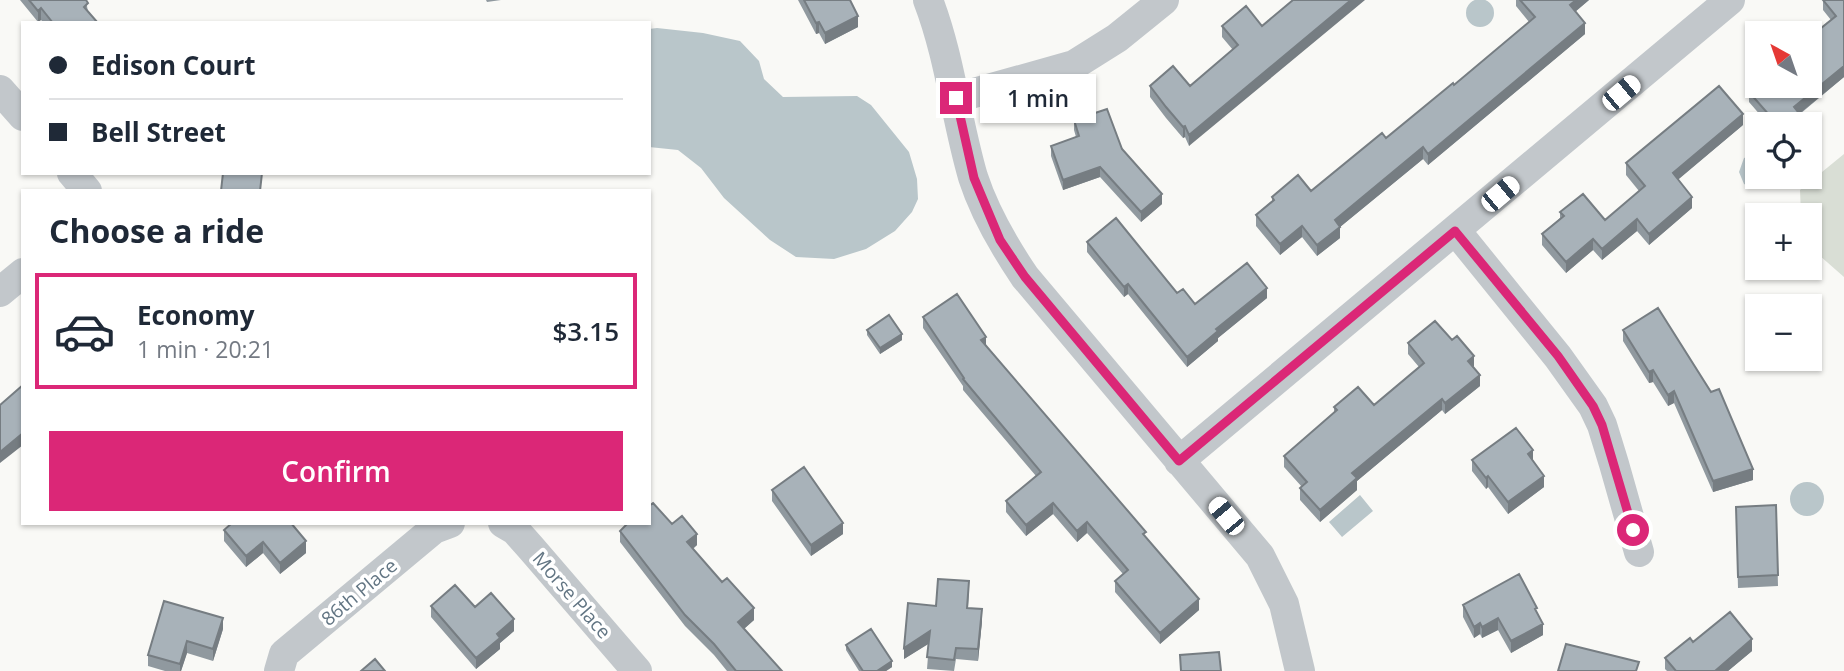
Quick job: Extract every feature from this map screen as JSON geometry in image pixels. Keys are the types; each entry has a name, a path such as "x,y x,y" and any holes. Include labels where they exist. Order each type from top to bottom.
{"street":[{"path":"928,0 956,98 974,178 1000,240 1025,277 1260,556 1284,604 1300,671"},
{"path":"956,98 1074,65 1117,38 1164,0"},
{"path":"1179,461 1730,0"},
{"path":"0,90 21,114"},
{"path":"74,175 85,189"},
{"path":"1455,231 1558,356 1593,406 1610,451 1639,552"},
{"path":"0,292 21,275"},
{"name":"86th Place","path":"279,671 284,654 434,529 445,525"},
{"name":"Morse Place","path":"506,525 515,530 637,671"}],"shaded area":[{"path":"1480,-1 1490,3 1494,13 1490,23 1480,27 1470,23 1466,13 1470,3"},
{"path":"651,29 703,33 740,41 759,61 764,79 783,97 857,96 871,105 909,152 917,179 918,199 912,212 895,231 866,249 834,259 796,257 770,240 724,198 701,168 678,150 651,147"},
{"path":"1844,154 1844,277 1822,258 1822,203 1801,203 1801,189 1822,189 1822,172"},
{"path":"1745,158 1745,184 1739,172"},
{"path":"1807,482 1819,487 1824,499 1819,511 1807,516 1795,511 1790,499 1795,487"},
{"path":"1360,495 1373,511 1342,537 1329,522"}],"building":[{"path":"29,0 86,0 88,3 84,7 96,21 51,21 41,8 38,11"},
{"path":"804,0 850,0 858,16 825,33 819,22 816,23"},
{"path":"1293,0 1351,0 1189,135 1185,126 1183,127 1150,86 1173,66 1190,86 1238,45 1222,26 1246,6 1262,26"},
{"path":"1520,0 1576,0 1570,5 1585,23 1428,154 1423,147 1335,220 1340,227 1317,245 1302,226 1280,244 1256,215 1274,200 1272,197 1298,175 1311,191 1382,133 1386,138 1453,83 1454,85 1535,17"},
{"path":"1823,0 1844,0 1844,66 1822,84 1822,27 1836,16"},
{"path":"1719,86 1743,114 1673,173 1692,197 1649,234 1637,219 1602,249 1593,239 1566,262 1542,234 1564,216 1560,212 1583,194 1605,220 1645,186 1626,163"},
{"path":"1754,98 1805,98 1794,107 1798,112 1766,112"},
{"path":"1107,109 1122,149 1162,194 1141,212 1100,167 1063,180 1051,146 1079,136 1074,120"},
{"path":"223,175 262,175 260,189 221,189"},
{"path":"1116,218 1177,293 1183,289 1195,304 1247,263 1267,288 1216,329 1218,331 1187,357 1128,284 1124,287 1087,242"},
{"path":"957,294 986,337 981,340 1146,532 1143,534 1199,599 1160,633 1115,581 1128,570 1087,522 1077,531 1053,503 1026,525 1006,501 1041,472 963,379 923,317"},
{"path":"1658,308 1711,392 1719,389 1753,469 1713,481 1674,391 1668,395 1653,370 1649,372 1623,330"},
{"path":"889,315 902,334 880,348 867,330"},
{"path":"1435,321 1452,340 1457,336 1474,356 1468,361 1480,375 1445,403 1442,399 1352,473 1357,478 1320,510 1300,488 1307,482 1284,456 1337,410 1334,407 1358,387 1374,405 1424,363 1408,343"},
{"path":"21,387 21,435 0,452 0,405"},
{"path":"1516,428 1533,450 1528,454 1544,476 1508,502 1472,460"},
{"path":"804,467 843,523 811,545 772,490"},
{"path":"653,503 672,524 682,516 697,534 687,542 722,582 727,578 754,608 738,622 782,671 736,671 685,615 620,531 626,525 651,525"},
{"path":"1776,505 1778,575 1738,577 1736,507"},
{"path":"230,525 293,525 306,541 280,563 263,542 246,556 224,530"},
{"path":"1519,574 1543,624 1511,641 1498,618 1482,627 1480,623 1474,627 1463,605"},
{"path":"938,579 969,581 967,608 982,609 978,649 956,648 954,660 927,657 930,631 904,648 908,603 936,606"},
{"path":"455,585 475,607 491,593 514,619 497,634 500,638 476,658 431,606"},
{"path":"164,601 223,618 213,649 187,641 180,664 148,655"},
{"path":"1730,612 1752,639 1715,671 1676,671 1665,658 1690,638 1693,642"},
{"path":"871,629 892,661 877,671 863,671 846,645"},
{"path":"1566,644 1639,662 1636,671 1558,671"},
{"path":"1219,652 1221,671 1181,671 1180,655"},
{"path":"375,659 385,671 361,671"}],"route":[{"path":"956,98 974,178 1000,240 1025,277 1179,461 1455,231 1558,356 1593,406 1602,425 1633,530"}]}
